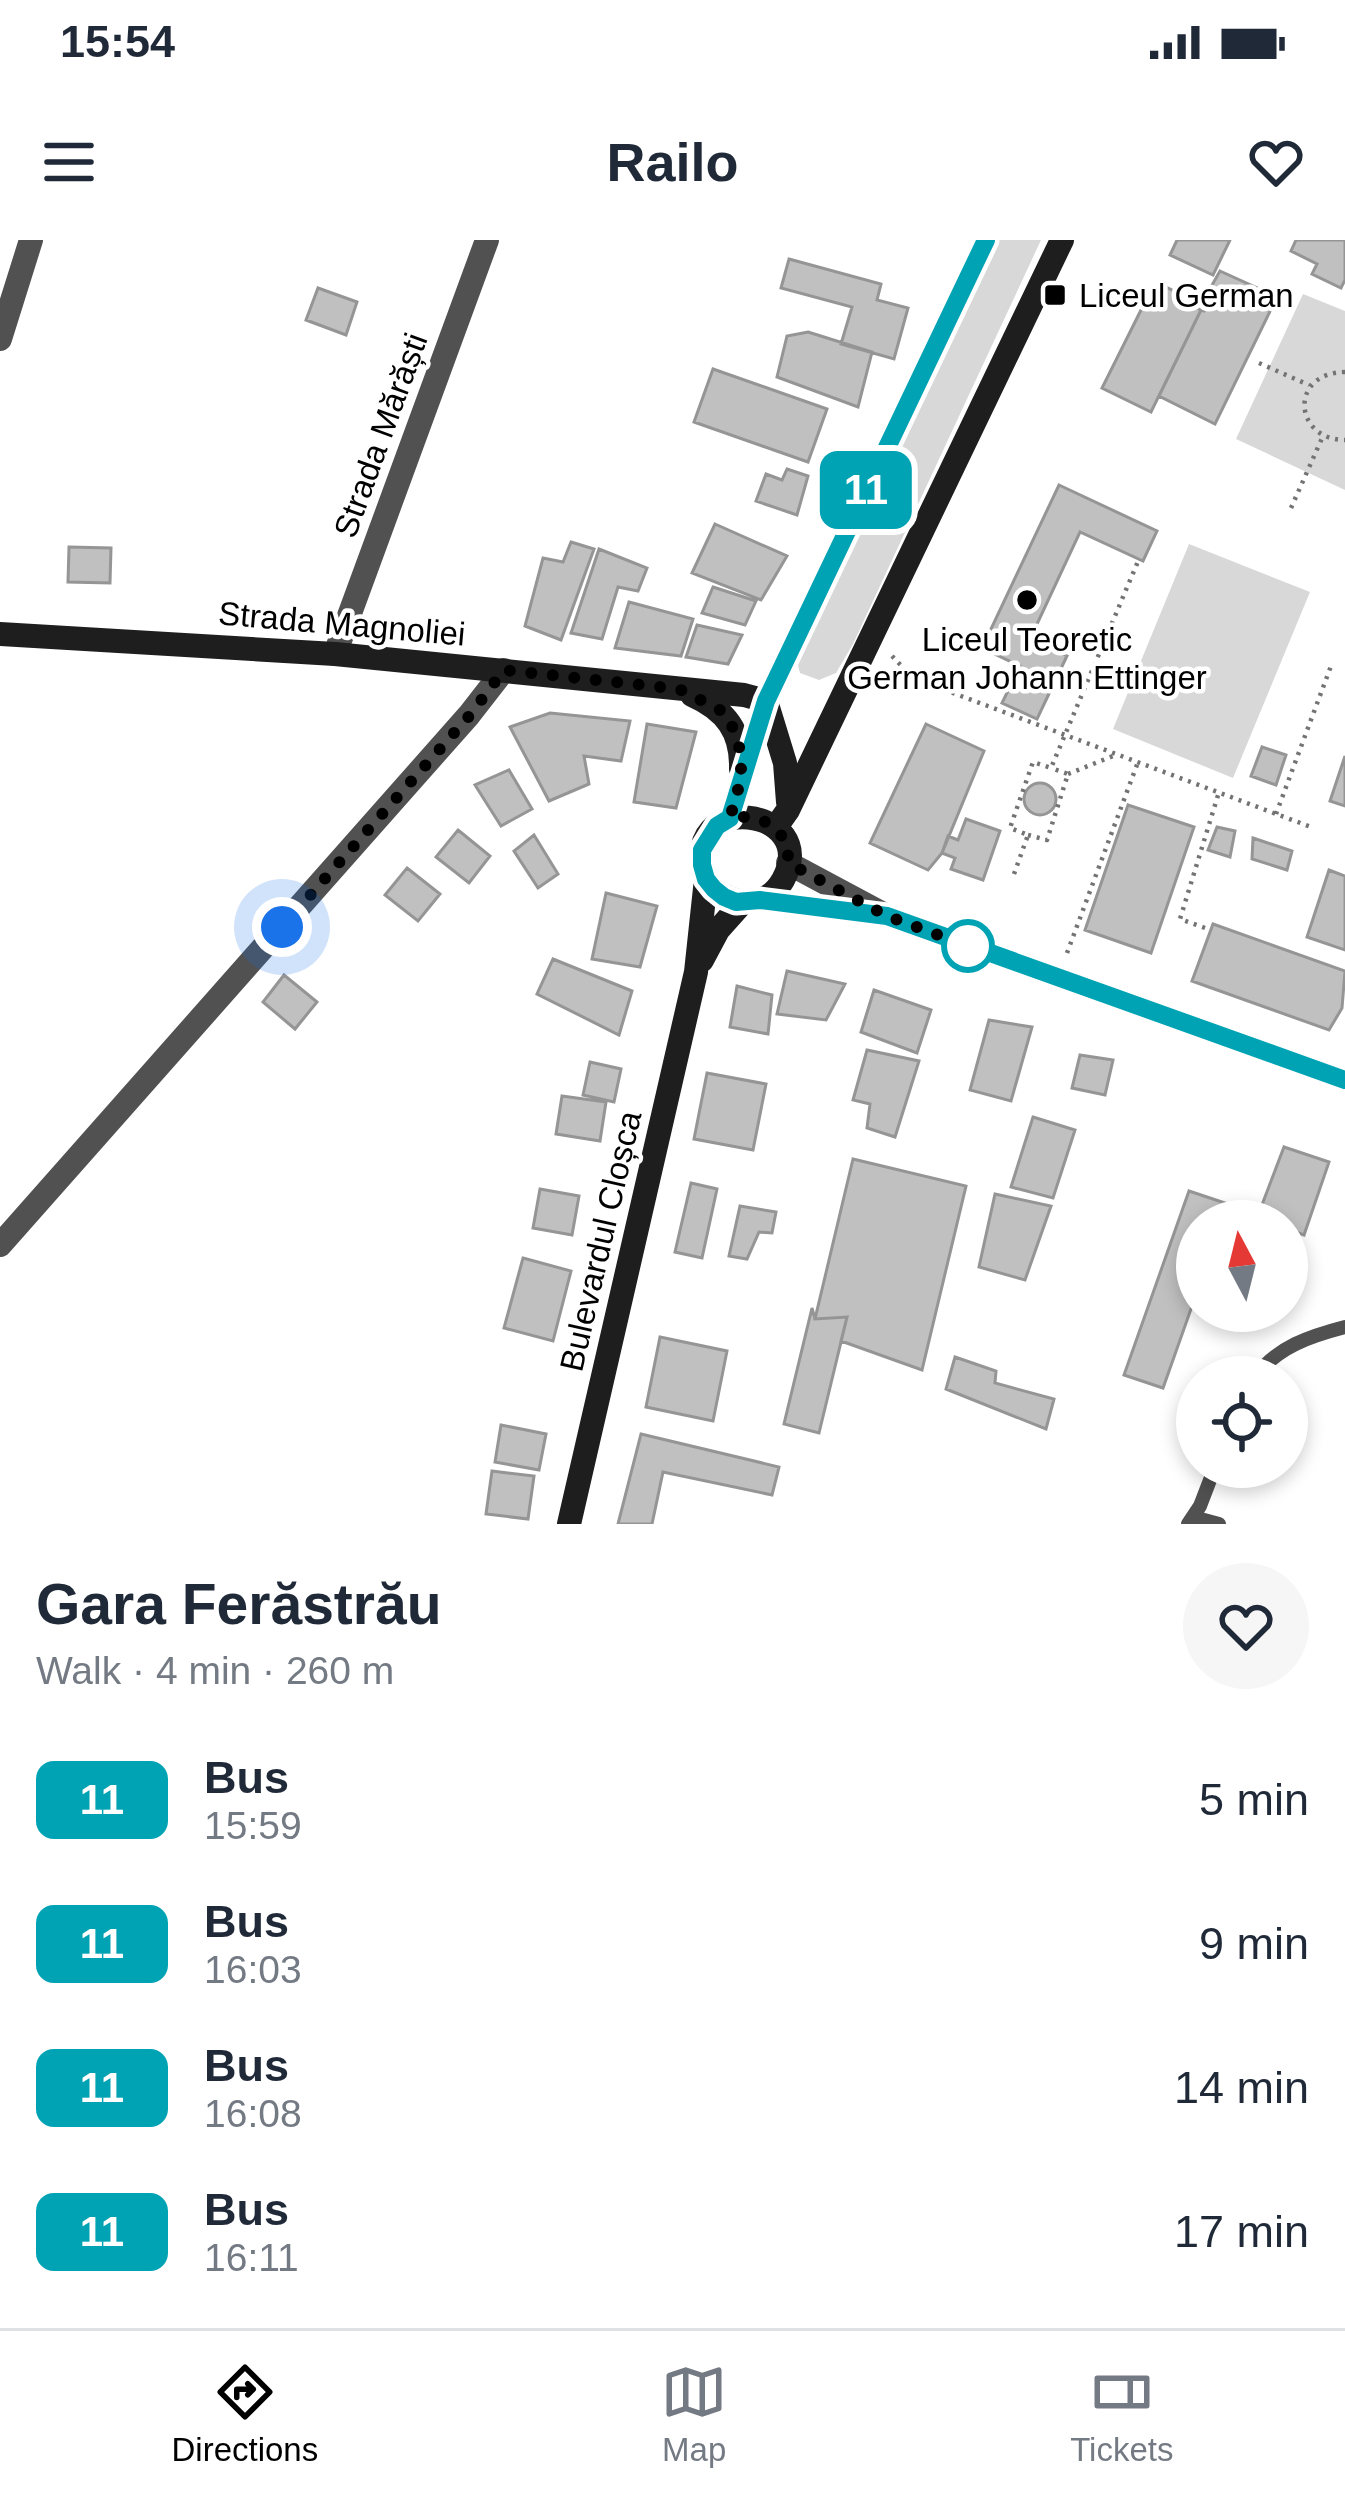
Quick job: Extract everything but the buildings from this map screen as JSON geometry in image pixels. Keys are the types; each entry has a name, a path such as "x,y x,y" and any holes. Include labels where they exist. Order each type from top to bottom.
{"main road":[{"name":"Bulevardul Cloșca","path":"569,1524 696,972 706,879 702,850 717,826 730,818 766,701 986,240"},
{"path":"782,819 1062,240"},
{"name":"Strada Magnoliei","path":"0,634 335,654 766,701"},
{"name":"Strada Magnoliei","path":"679,689 706,701 730,720 741,753 741,779"},
{"path":"766,701 785,763 782,819 788,863"},
{"path":"730,818 782,819"},
{"name":"Bulevardul Cloșca","path":"696,972 718,930 780,885 788,863"},
{"path":"706,879 724,897 752,901"}],"street":[{"path":"0,339 31,240"},
{"name":"Strada Mărăști","path":"335,654 487,240"},
{"path":"0,1245 470,715 504,670"},
{"path":"788,863 887,916 1345,1081"},
{"path":"752,901 887,916"}],"lane":[{"path":"1275,1356 1312,1336 1345,1327"},
{"path":"1207,1488 1190,1520 1219,1524"}],"path":[{"path":"1259,363 1310,386"},
{"path":"1345,372 1319,376 1305,395 1305,415 1312,427 1323,436 1345,440"},
{"path":"1291,508 1323,436"},
{"path":"1051,768 1139,559"},
{"path":"872,634 913,678 1311,827"},
{"path":"1276,814 1331,666"},
{"path":"1068,774 1047,840 1010,828 1034,762 1068,774 1117,754"},
{"path":"1074,932 1138,762"},
{"path":"1204,928 1180,919 1219,792"},
{"path":"1015,874 1028,835"}],"shaded area":[{"path":"998,240 1041,240 853,644 836,673 819,680 800,673 795,655 935,377"},
{"path":"1303,294 1345,311 1345,490 1236,439"},
{"path":"1189,544 1310,592 1233,778 1113,729"}],"bus line":[{"name":"11","path":"986,240 766,701 730,818 717,826 702,850 706,879 736,902 760,900 887,916 1345,1080"}],"place":[{"name":"Liceul German","path":"1055,295"},
{"name":"Liceul Teoretic German Johann Ettinger","path":"1027,600"}],"route":[{"path":"282,927 470,715 504,670 679,689 706,701 730,720 741,753 741,779 730,818 760,818 776,827 784,839 788,863 887,916 976,949 968,946"}]}
